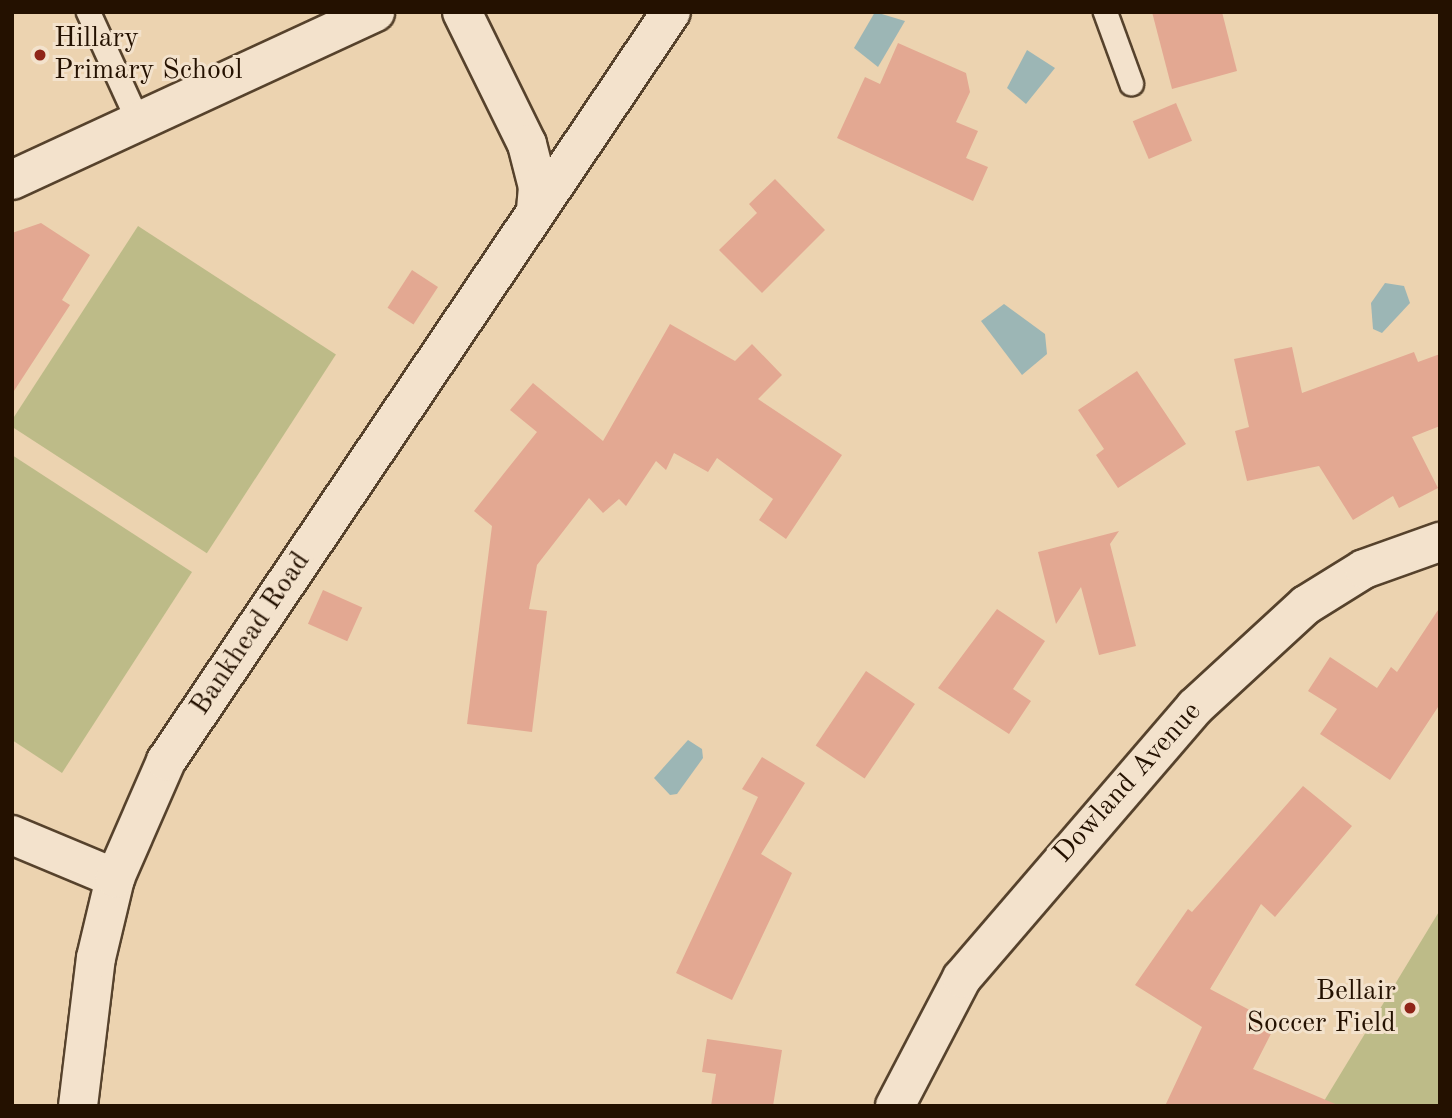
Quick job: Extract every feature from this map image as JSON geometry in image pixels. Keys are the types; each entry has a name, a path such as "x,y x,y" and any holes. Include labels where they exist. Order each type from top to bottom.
{"street":[{"path":"12,180 375,12"},
{"path":"462,12 527,144 538,187 536,208"},
{"name":"Bankhead Road","path":"78,1106 96,958 115,878 166,761 536,208 671,12"},
{"name":"Dowland Avenue","path":"895,1106 962,978 1195,707 1306,605 1364,569 1440,542"},
{"path":"12,835 115,878"}],"lane":[{"path":"88,12 138,121"},
{"path":"1105,12 1131,83"}],"shaded area":[{"path":"138,226 336,355 207,553 12,427 12,420"},
{"path":"12,455 192,572 62,773 12,740"},
{"name":"Bellair Soccer Field","path":"1440,910 1440,1106 1321,1106"}],"water":[{"path":"875,12 905,21 878,67 854,48"},
{"path":"1027,50 1055,68 1026,104 1007,88"},
{"path":"1385,283 1404,286 1410,303 1382,333 1373,329 1371,303"},
{"path":"1004,304 1045,334 1047,354 1022,375 981,321"},
{"path":"688,740 702,749 703,758 677,794 670,795 654,778"}],"building":[{"path":"1152,12 1222,12 1237,71 1172,89"},
{"path":"898,43 966,73 970,92 956,122 978,131 966,158 988,167 973,201 837,138 865,77 880,84"},
{"path":"1176,103 1192,141 1149,159 1133,121"},
{"path":"775,179 825,230 762,293 719,250 757,213 749,204"},
{"path":"41,223 90,255 62,300 70,305 12,394 12,233"},
{"path":"412,270 438,287 413,325 387,308"},
{"path":"670,324 735,361 752,344 782,375 758,399 842,455 786,539 759,520 773,499 717,458 708,472 674,453 666,470 656,461 626,506 619,499 603,513 589,498 537,565 529,609 547,611 532,732 467,724 492,526 474,511 537,432 510,410 533,383 603,441"},
{"path":"1292,347 1302,393 1414,352 1418,362 1440,354 1440,426 1412,437 1438,488 1399,508 1393,496 1353,520 1319,466 1247,481 1235,431 1249,427 1234,359"},
{"path":"1137,371 1186,444 1118,488 1096,455 1104,449 1078,410"},
{"path":"1119,531 1110,544 1136,646 1099,655 1081,587 1056,624 1038,552"},
{"path":"323,590 362,607 347,641 308,624"},
{"path":"1440,607 1440,704 1390,780 1320,734 1337,709 1308,691 1330,657 1377,688 1391,667 1397,672"},
{"path":"997,609 1045,641 1013,689 1031,701 1009,734 938,688"},
{"path":"866,671 915,704 865,779 816,746"},
{"path":"762,757 805,783 761,854 792,873 732,1000 676,973 758,797 742,789"},
{"path":"1303,786 1352,826 1275,917 1261,904 1210,989 1276,1024 1253,1069 1340,1106 1165,1106 1202,1027 1135,985 1188,909 1192,912"},
{"path":"707,1039 782,1050 773,1106 711,1106 716,1074 702,1072"}],"place":[{"name":"Hillary Primary School","path":"40,55"},
{"name":"Bellair Soccer Field","path":"1410,1008"}]}
